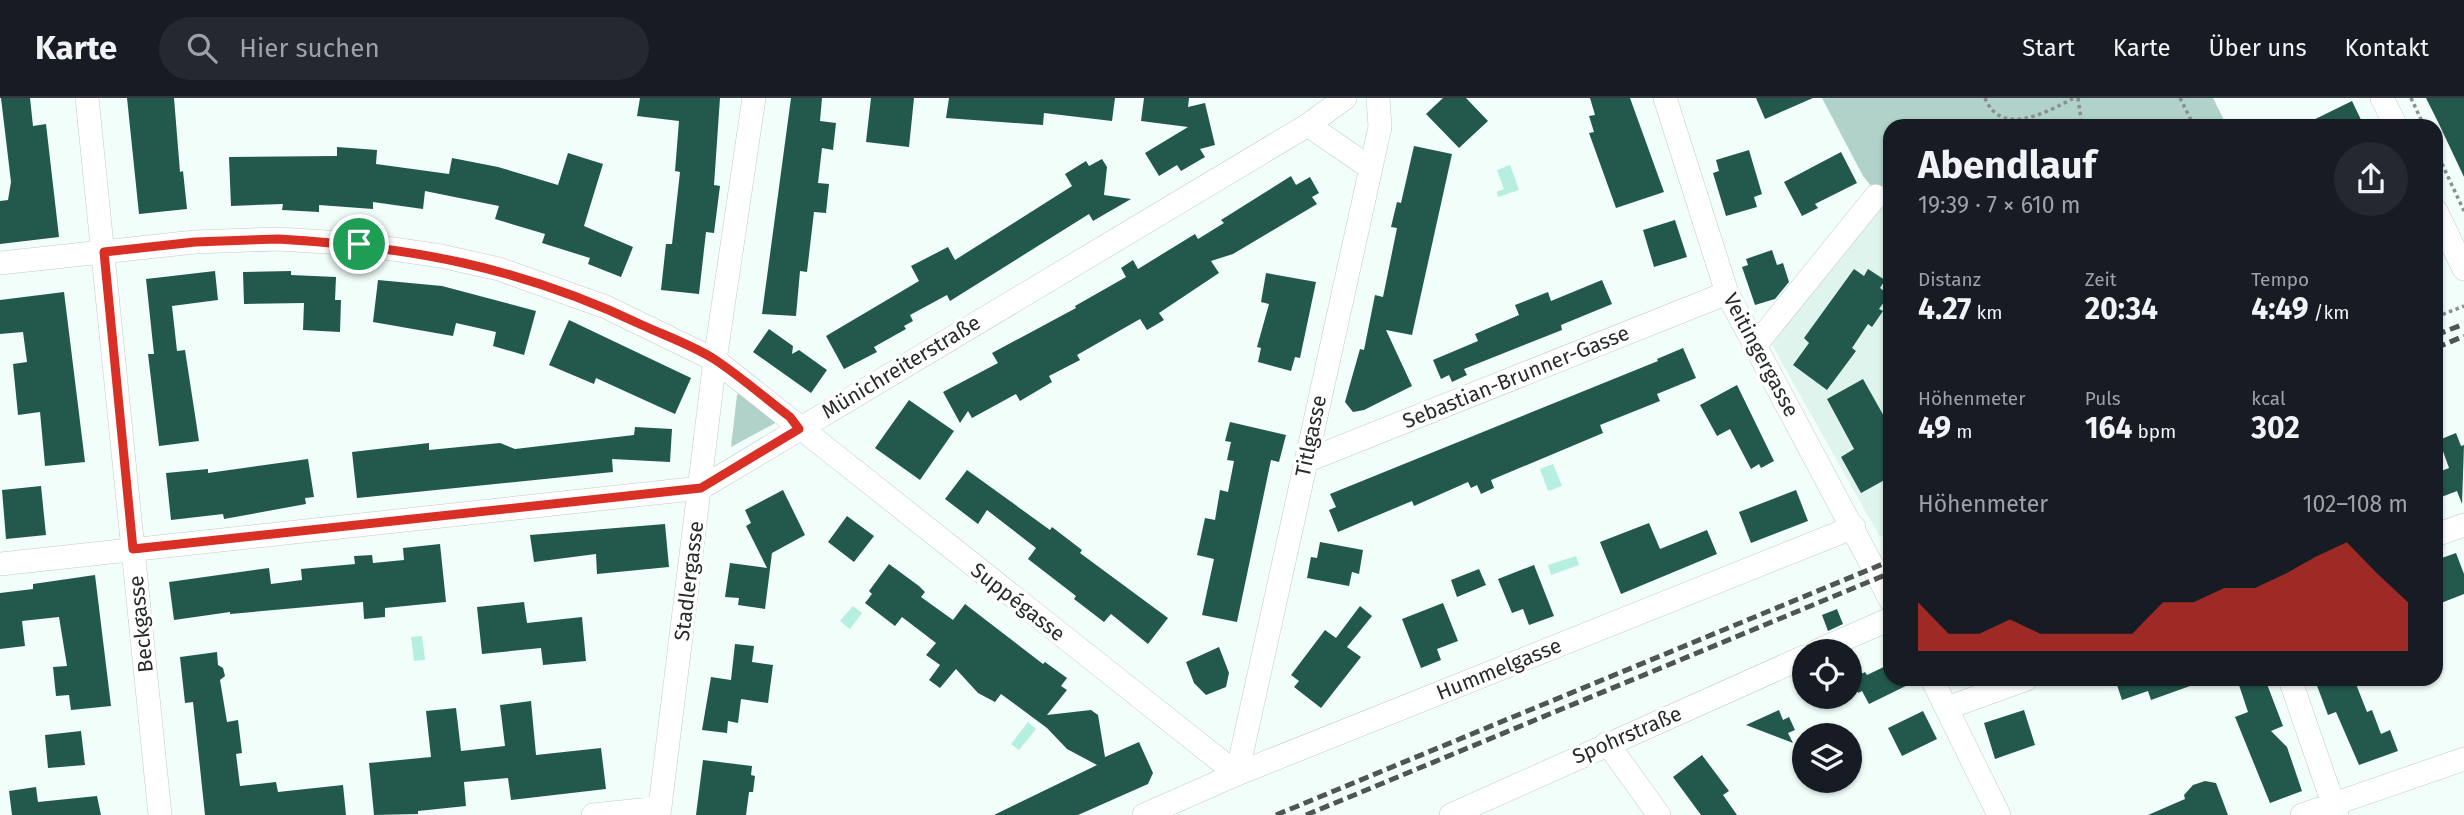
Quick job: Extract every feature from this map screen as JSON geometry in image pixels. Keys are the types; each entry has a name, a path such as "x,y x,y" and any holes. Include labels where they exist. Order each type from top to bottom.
{"street":[{"name":"Beckgasse","path":"87,98 160,815"},
{"name":"Stadlergasse","path":"659,811 715,360 754,98"},
{"name":"Münichreiterstraße","path":"0,564 701,488 1308,125 1345,98"},
{"name":"Titlgasse","path":"1237,774 1369,167 1380,127 1378,98"},
{"name":"Veitingergasse","path":"1665,98 1727,293 1883,585"},
{"path":"2382,98 2392,119"},
{"path":"1308,125 1369,167"},
{"path":"1754,347 1876,195"},
{"path":"2443,226 2464,269"},
{"name":"Suppégasse","path":"0,263 195,242 278,239 359,244 441,256 552,286 606,307 715,360 1237,774"},
{"name":"Sebastian-Brunner-Gasse","path":"1306,461 1727,293"},
{"path":"2443,533 2464,526"},
{"name":"Hummelgasse","path":"1144,815 1237,774 1854,527"},
{"path":"1844,639 1883,622"},
{"name":"Spohrstraße","path":"1451,815 1792,662"},
{"path":"1935,686 1999,815"},
{"path":"1947,708 2008,686"},
{"path":"2292,686 2336,809"},
{"path":"1607,743 1659,815"},
{"path":"2302,815 2336,809 2464,759"},
{"path":"593,815 659,811"}],"path":[{"path":"1984,98 1997,116 2007,119"},
{"path":"2021,119 2048,111 2076,98 2080,119"},
{"path":"2180,98 2190,119"},
{"path":"2410,98 2420,119"},
{"path":"2443,165 2464,211"},
{"path":"2443,314 2464,306"}],"shaded area":[{"path":"1822,98 2213,98 2224,119 1883,119 1883,200 1863,176"},
{"path":"1510,165 1519,190 1498,197 1497,192 1504,189 1497,170"},
{"path":"1881,198 1883,536 1880,537 1772,345"},
{"path":"737,395 777,422 731,447"},
{"path":"1553,464 1562,486 1548,491 1540,469"},
{"path":"1576,556 1579,565 1551,575 1548,565"},
{"path":"853,606 862,613 850,629 840,621"},
{"path":"422,636 425,660 414,661 411,637"},
{"path":"1028,722 1036,729 1019,750 1011,744"}],"building":[{"path":"1,98 30,98 33,126 46,124 59,237 0,244 0,201 8,200 11,182"},
{"path":"127,98 174,98 180,172 183,171 187,209 139,214"},
{"path":"640,98 720,98 714,185 720,186 714,233 706,232 699,294 661,290 666,244 672,244 680,172 675,171 679,121 637,116"},
{"path":"791,98 822,98 820,121 836,123 833,150 822,148 818,183 829,184 826,213 814,212 807,272 800,271 796,316 762,314"},
{"path":"871,98 914,98 909,147 866,142"},
{"path":"949,98 1115,98 1112,121 1044,113 1043,125 946,118"},
{"path":"1144,98 1189,98 1188,107 1205,103 1215,145 1200,149 1205,157 1181,171 1177,165 1159,176 1145,153 1188,127 1141,121"},
{"path":"1443,98 1466,98 1488,121 1459,148 1426,114"},
{"path":"1590,98 1630,98 1664,192 1616,208 1589,133 1594,132 1589,116 1595,115"},
{"path":"1756,98 1813,98 1765,119"},
{"path":"2426,98 2464,98 2464,177 2443,133 2443,119 2436,119"},
{"path":"2352,101 2361,119 2315,119"},
{"path":"1414,146 1452,154 1412,335 1386,330 1412,386 1364,410 1353,412 1345,402 1360,349 1364,350 1375,295 1383,297 1397,228 1391,227 1397,202 1401,203"},
{"path":"337,147 377,150 376,164 449,174 452,158 498,167 558,185 568,153 603,164 584,226 633,247 621,277 588,264 590,258 542,243 545,234 495,219 499,206 425,191 423,209 373,202 373,209 319,205 319,212 282,210 283,204 231,206 229,157 337,156"},
{"path":"1749,150 1762,194 1754,197 1757,207 1726,216 1713,173 1719,171 1716,160"},
{"path":"1841,152 1857,183 1815,204 1818,208 1802,216 1784,182"},
{"path":"1102,159 1107,167 1104,195 1131,199 1093,221 1089,214 950,301 947,295 910,315 913,321 904,326 906,329 874,347 877,352 844,369 826,336 919,281 911,266 948,247 955,260 1072,186 1065,174 1086,161 1089,166"},
{"path":"1291,176 1296,185 1310,177 1319,193 1312,197 1317,204 1233,254 1211,261 1219,273 1159,313 1164,320 1147,330 1140,319 1077,355 1080,360 1049,376 1052,382 1020,401 1016,394 972,418 968,411 960,423 943,392 998,363 992,353 1076,308 1075,306 1126,277 1121,268 1133,260 1138,269 1195,234 1198,239 1224,223 1221,220"},
{"path":"1675,220 1687,257 1654,267 1643,230"},
{"path":"1772,250 1777,265 1783,263 1789,282 1775,299 1755,305 1742,267 1748,265 1746,259"},
{"path":"1854,269 1864,276 1868,269 1883,279 1880,288 1883,290 1883,303 1879,309 1883,311 1872,327 1868,324 1852,348 1856,351 1827,390 1793,365 1809,343 1804,338"},
{"path":"215,271 218,300 172,306 177,351 185,350 199,441 159,446 148,354 154,354 146,279"},
{"path":"291,271 291,275 336,277 335,300 341,300 340,332 303,330 304,303 244,304 243,272"},
{"path":"1266,273 1316,282 1300,358 1295,357 1291,371 1258,362 1261,348 1257,347 1269,304 1261,302"},
{"path":"378,280 442,286 536,311 524,355 493,346 496,332 456,323 453,336 373,322"},
{"path":"1602,280 1612,304 1561,325 1562,330 1464,369 1467,375 1452,382 1449,375 1441,379 1433,360 1478,341 1475,334 1519,315 1515,305 1548,292 1551,301"},
{"path":"64,292 85,462 45,466 40,412 18,415 13,364 27,362 23,332 0,334 0,300"},
{"path":"569,320 691,378 675,414 596,378 594,384 549,365"},
{"path":"769,329 793,346 792,354 799,350 827,370 811,393 753,352"},
{"path":"1683,348 1696,378 1657,394 1660,401 1600,425 1603,433 1491,480 1494,488 1481,494 1477,485 1471,488 1468,482 1414,506 1412,501 1338,532 1329,510 1336,507 1330,494 1658,361 1657,359"},
{"path":"1863,379 1883,415 1883,481 1861,493 1841,457 1854,449 1827,399"},
{"path":"1737,385 1774,461 1761,468 1759,464 1751,469 1730,429 1717,436 1700,405"},
{"path":"909,400 954,431 920,480 875,448"},
{"path":"1230,422 1286,435 1279,462 1271,460 1237,622 1202,615 1214,559 1197,555 1205,518 1215,520 1220,490 1228,492 1234,461 1227,460 1231,442 1225,441"},
{"path":"635,427 672,429 670,462 612,459 613,472 357,498 352,452 429,443 429,450 500,443 515,449 634,435"},
{"path":"2456,433 2461,446 2464,445 2462,504 2457,491 2443,496 2443,470 2449,468 2443,451 2443,438"},
{"path":"308,459 314,497 305,498 306,504 224,519 223,514 171,520 166,473 208,469 208,473"},
{"path":"967,470 1050,530 1052,527 1082,550 1080,553 1168,618 1148,644 1111,614 1104,622 1074,599 1076,596 1028,559 1036,548 987,510 978,524 945,499"},
{"path":"41,486 46,535 6,539 2,490"},
{"path":"783,490 805,535 772,553 765,609 738,605 739,598 725,597 730,563 767,568 746,526 751,523 745,510"},
{"path":"1796,490 1808,521 1751,543 1739,512"},
{"path":"847,516 874,536 854,562 828,542"},
{"path":"1649,523 1660,549 1707,530 1717,554 1621,594 1600,542"},
{"path":"665,524 669,567 597,574 596,554 534,562 530,535"},
{"path":"1320,542 1363,550 1359,574 1352,572 1349,586 1307,578 1311,557 1317,558"},
{"path":"440,544 446,602 385,608 385,617 364,619 363,602 230,612 174,620 169,582 269,568 271,584 302,580 301,569 355,564 354,556 372,555 373,563 404,560 403,548"},
{"path":"2456,553 2464,574 2464,594 2443,602 2443,558"},
{"path":"889,564 925,592 921,597 953,620 965,604 1043,664 1045,662 1067,678 1061,686 1067,690 1047,715 1091,710 1098,715 1105,757 1139,742 1153,773 1148,784 1078,815 994,815 1097,765 1067,749 1047,728 1001,694 995,702 978,693 956,669 940,688 929,680 940,665 926,655 936,643 902,617 895,626 865,603 872,594 869,591"},
{"path":"1534,565 1554,616 1529,625 1523,609 1512,613 1498,579"},
{"path":"1479,569 1486,585 1457,597 1451,580"},
{"path":"95,575 111,706 71,710 69,695 56,696 53,667 67,666 59,617 22,621 25,646 0,649 0,593 33,589 33,584"},
{"path":"524,602 527,623 582,617 586,661 543,665 541,648 482,654 477,607"},
{"path":"1443,603 1458,641 1437,649 1441,660 1421,668 1402,619"},
{"path":"1360,606 1372,616 1347,647 1361,657 1321,708 1294,687 1299,681 1291,675 1325,630 1336,638"},
{"path":"1837,609 1843,624 1828,631 1822,615"},
{"path":"735,644 754,646 752,662 773,665 768,703 741,699 738,723 728,721 727,733 702,730 711,677 731,680"},
{"path":"1219,647 1229,673 1226,687 1206,695 1194,683 1186,662"},
{"path":"217,652 218,665 223,668 225,676 220,680 227,722 238,720 242,753 236,754 240,786 276,782 278,792 343,785 346,815 205,815 193,702 185,703 180,657"},
{"path":"1883,667 1883,686 1906,686 1869,704 1862,691 1862,674 1865,672 1867,675"},
{"path":"2117,686 2190,686 2151,700 2148,691 2122,700"},
{"path":"2239,686 2268,686 2283,726 2271,731 2287,747 2302,791 2270,803 2235,717 2248,712"},
{"path":"2317,686 2357,686 2367,712 2372,710 2381,734 2390,730 2398,751 2359,765 2336,712 2328,715"},
{"path":"531,701 536,755 601,748 606,789 511,800 508,778 464,782 466,806 418,811 418,814 374,815 369,763 431,757 426,711 456,708 461,751 505,746 500,705"},
{"path":"1779,710 1783,720 1789,717 1792,724 1792,731 1788,733 1792,743 1746,725"},
{"path":"2024,710 2035,745 1995,759 1984,723"},
{"path":"1923,711 1937,739 1902,756 1888,728"},
{"path":"81,731 85,765 48,768 45,735"},
{"path":"1702,755 1729,791 1723,795 1737,815 1701,815 1673,777"},
{"path":"703,760 752,766 751,775 755,776 753,792 749,792 746,815 696,815"},
{"path":"2205,781 2216,783 2228,815 2148,815 2185,799 2184,795 2193,785"},
{"path":"36,787 38,802 97,796 101,815 12,815 9,791"}],"railway":[{"path":"2443,332 2464,324"},
{"path":"2443,345 2464,336"},
{"path":"1276,815 1883,564"},
{"path":"1306,815 1883,576"}],"route":[{"path":"278,239 359,244 441,256 499,269 606,307 715,360 790,417 799,429 701,488 133,549 104,252 195,242 278,239"}]}
